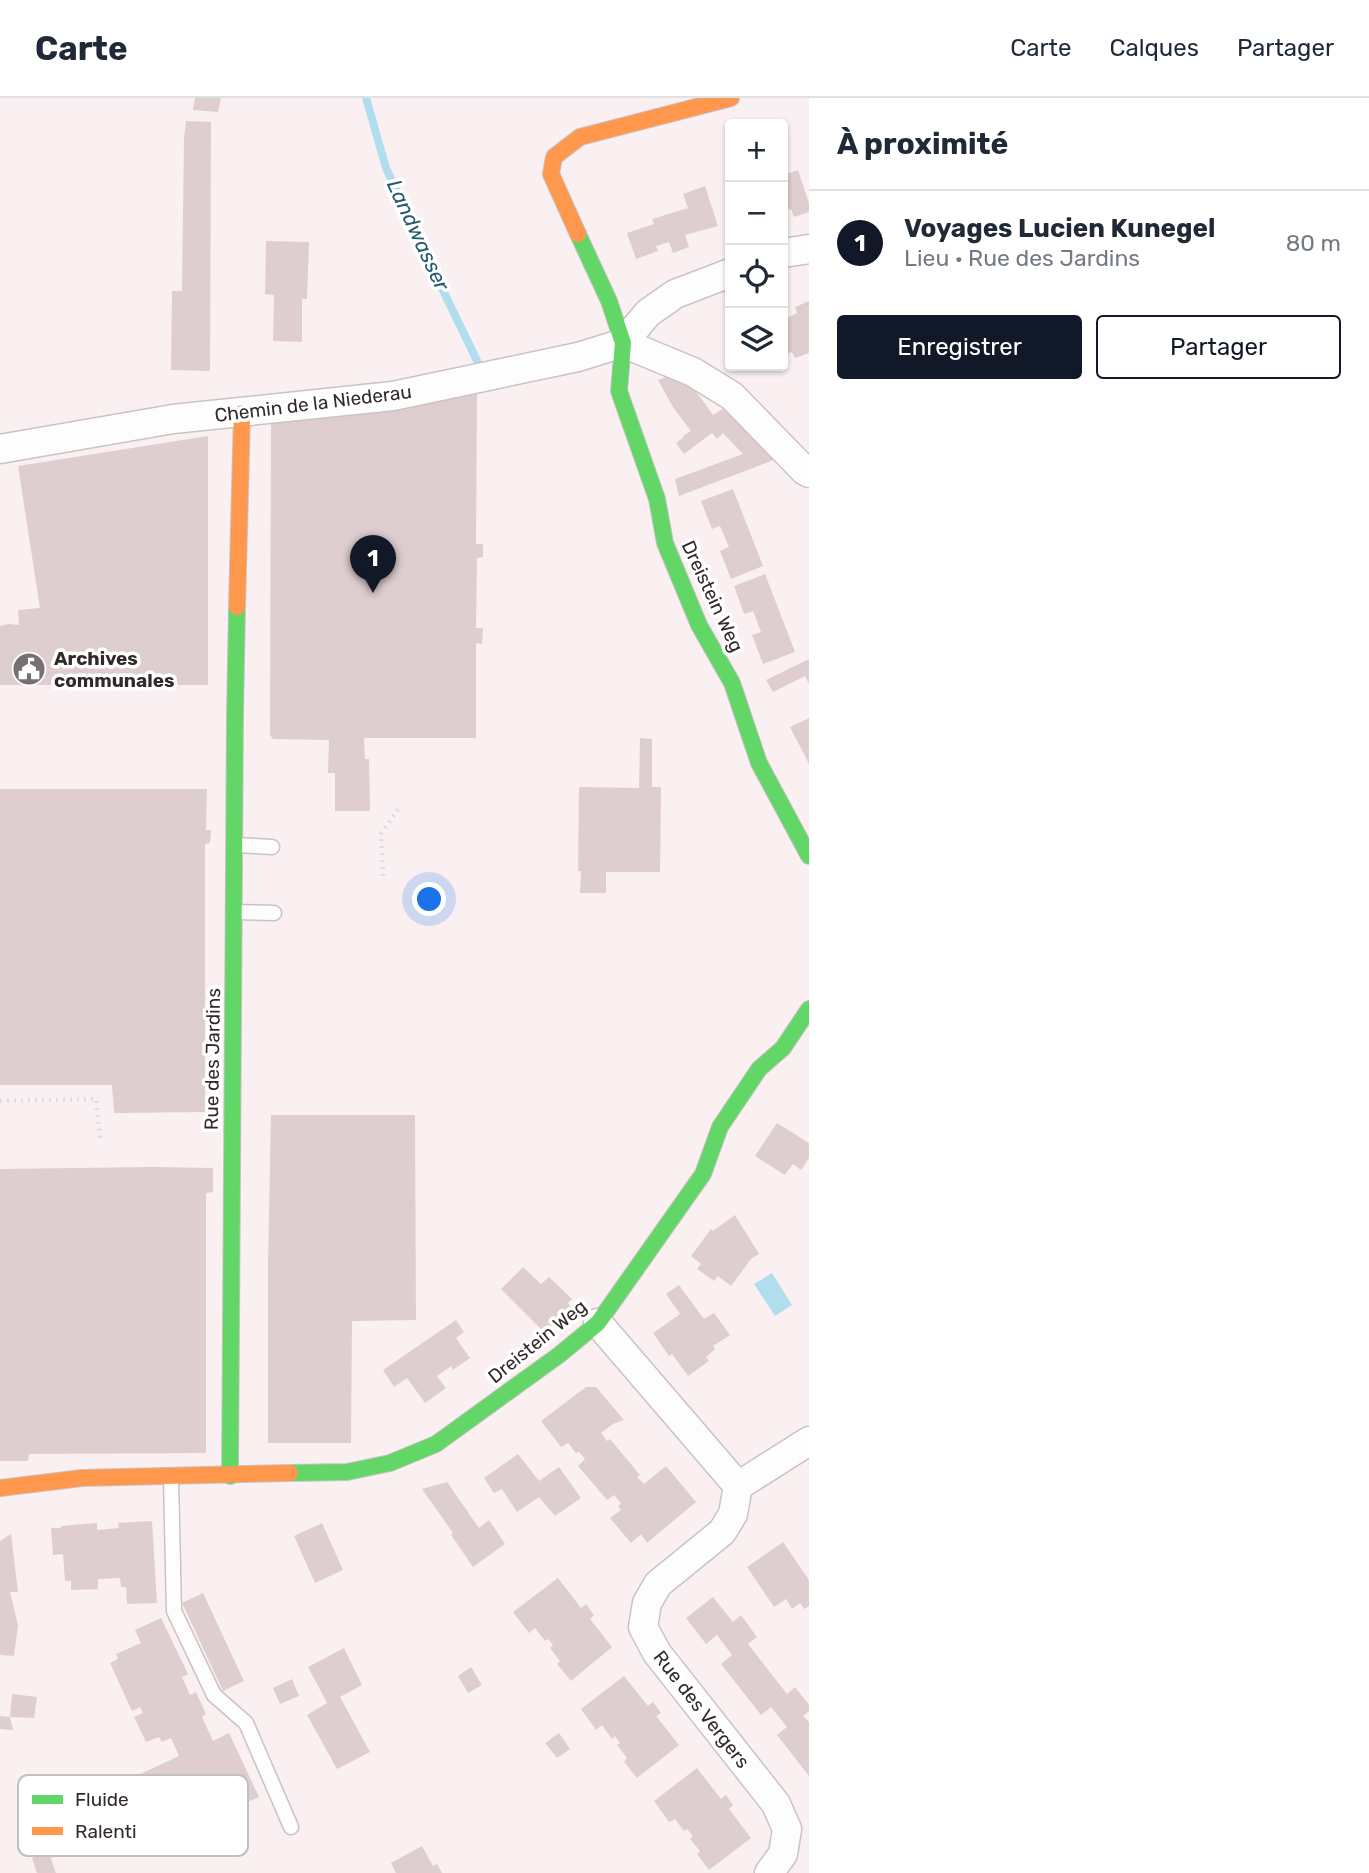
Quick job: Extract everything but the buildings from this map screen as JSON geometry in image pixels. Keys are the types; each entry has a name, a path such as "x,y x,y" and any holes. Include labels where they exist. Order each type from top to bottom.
{"street":[{"path":"730,98 580,137 554,156 551,174 608,301 623,343 693,372 732,396 809,473"},
{"path":"788,252 809,249"},
{"path":"623,343 648,313 676,294 725,275"},
{"name":"Chemin de la Niederau","path":"0,449 173,419 393,396 578,357 623,343"},
{"name":"Dreistein Weg","path":"623,343 619,391 657,499 665,544 699,625 732,683 759,763 809,856"},
{"name":"Rue des Jardins","path":"230,1476 235,714 242,413"},
{"name":"Dreistein Weg","path":"230,1476 347,1472 390,1463 436,1444 559,1355 598,1323 703,1174 720,1127 759,1069 783,1048 809,1009"},
{"path":"598,1323 738,1486 809,1441"},
{"path":"0,1488 82,1478 230,1476"},
{"name":"Rue des Vergers","path":"738,1486 733,1514 722,1532 658,1584 647,1603 643,1627 657,1653 776,1804 788,1829 783,1854 769,1873"}],"lane":[{"path":"235,844 272,847"},
{"path":"235,912 274,913"},
{"path":"171,1477 174,1611 215,1695 246,1723 291,1827"}],"path":[{"path":"383,876 381,834 399,808"},
{"path":"0,1101 96,1099 100,1138"}],"water":[{"path":"772,1273 792,1305 775,1316 754,1284"}],"waterway":[{"name":"Landwasser","path":"366,98 386,168 481,369"}],"traffic: fast":[{"path":"578,234 609,301 623,343 619,391 657,499 665,543 699,625 732,683 759,763 809,856"},
{"path":"230,1476 237,607"},
{"path":"290,1473 347,1472 390,1463 436,1444 559,1355 598,1323 703,1174 720,1127 759,1069 783,1048 809,1009"}],"traffic: slow":[{"path":"578,234 551,174 554,157 580,137 731,98"},
{"path":"237,607 242,413"},
{"path":"0,1488 82,1478 290,1473"}],"place":[{"name":"Voyages Lucien Kunegel","path":"373,593"},
{"name":"Archives communales","path":"29,669"}]}
